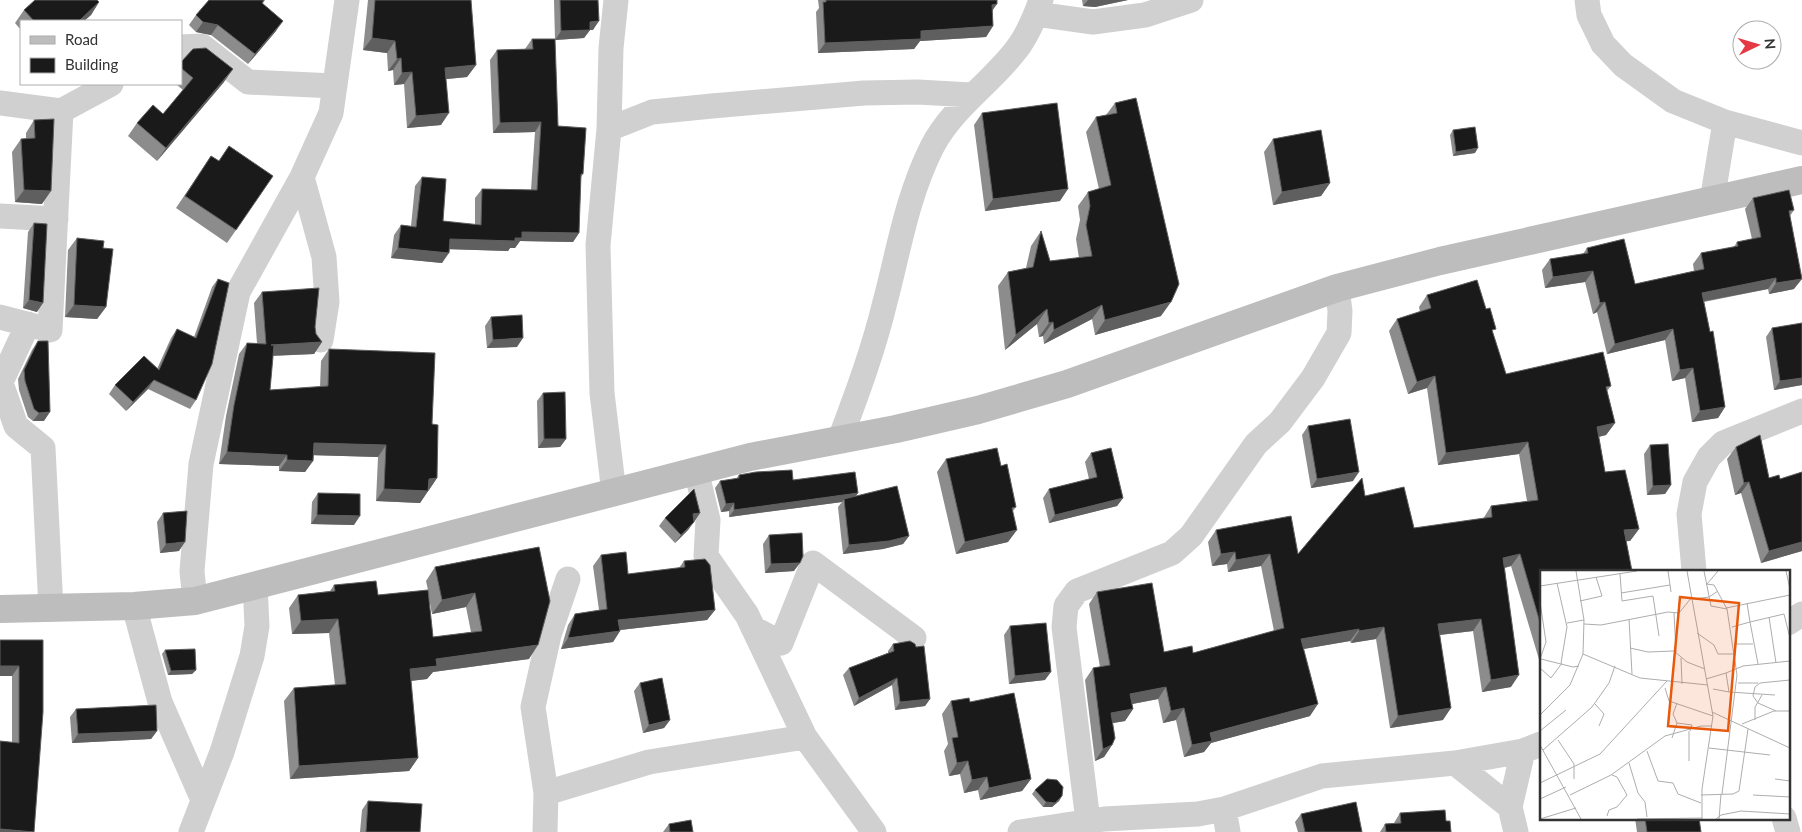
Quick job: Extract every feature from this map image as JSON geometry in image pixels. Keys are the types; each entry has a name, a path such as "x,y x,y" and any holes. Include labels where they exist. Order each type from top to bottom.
{"street":[{"path":"195,601 192,570 201,464 238,292 302,177 331,113 347,0"},
{"path":"614,493 602,393 598,255 609,129 611,48 616,0"},
{"path":"840,438 854,402 885,304 903,223 915,184 933,145 971,95 1016,50 1039,7 1093,22 1145,15 1191,0"},
{"path":"1587,0 1589,15 1603,44 1623,65 1673,101 1725,122 1802,143"},
{"path":"182,47 202,46 248,82 334,86"},
{"path":"0,104 61,111 109,85"},
{"path":"609,129 652,112 712,106 864,93 918,92 971,95"},
{"path":"0,316 50,330 61,111"},
{"path":"1712,201 1725,122"},
{"path":"302,177 324,257 327,302 321,340"},
{"path":"0,609 134,606 195,601 614,493 696,470 840,438 896,429 978,410 1067,384 1337,288 1440,261 1712,201 1801,187"},
{"path":"0,216 56,219"},
{"path":"1088,821 1064,627 1063,615 1066,606 1077,591 1172,553 1191,536 1256,444 1280,422 1313,378 1339,333 1340,311 1337,288"},
{"path":"28,324 0,381 16,426 43,448 51,609"},
{"path":"1694,570 1689,514 1695,482 1709,457 1723,443 1802,411"},
{"path":"696,470 708,520 706,556 753,628 805,737 874,832"},
{"path":"753,628 781,643 813,563 914,638"},
{"path":"545,832 546,794 533,708 549,634 568,579"},
{"path":"191,832 222,752 252,656 257,626 255,585"},
{"path":"134,606 160,702 203,800"},
{"path":"1790,622 1802,614"},
{"path":"546,794 649,762 805,737"},
{"path":"1020,832 1088,821 1198,814 1226,820 1322,776 1455,763 1532,748"},
{"path":"1516,832 1510,807 1532,748"},
{"path":"1455,763 1510,807"}],"building":[{"path":"35,0 97,0 99,2 80,20 33,20 24,10"},
{"path":"209,0 264,0 262,3 283,21 255,54 218,25 203,22 196,15"},
{"path":"375,0 471,0 476,65 445,68 449,113 416,116 412,72 402,73 401,58 397,59 395,41 372,38"},
{"path":"560,0 598,0 599,21 590,22 590,30 561,31"},
{"path":"826,0 997,0 997,4 992,5 993,26 921,31 921,39 825,43 823,2 826,2"},
{"path":"532,39 555,39 558,126 586,128 583,174 581,174 579,233 522,232 522,238 515,238 515,241 450,239 449,253 398,248 401,225 416,227 422,177 446,179 443,221 481,225 482,189 537,190 541,122 500,123 497,50 533,49"},
{"path":"206,48 233,69 166,148 137,123 153,105 163,114 193,78 182,69 182,61 193,49"},
{"path":"1136,98 1179,284 1171,302 1105,320 1102,305 1054,330 1053,322 1049,323 1047,309 1016,335 1008,272 1033,267 1041,231 1050,261 1092,256 1086,225 1090,206 1088,192 1111,185 1096,117 1117,113 1115,103"},
{"path":"1057,103 1068,189 993,199 982,113"},
{"path":"54,119 51,191 24,190 21,139 35,138 34,120"},
{"path":"1475,127 1478,148 1456,152 1453,130"},
{"path":"1321,130 1330,183 1282,192 1273,139"},
{"path":"229,146 273,176 236,230 185,196 211,156 219,161"},
{"path":"1789,190 1794,210 1789,211 1802,279 1776,283 1776,278 1702,293 1710,332 1713,331 1725,407 1700,411 1693,368 1680,370 1673,329 1615,344 1605,302 1600,303 1593,271 1553,277 1550,259 1588,253 1587,248 1624,239 1635,284 1704,269 1701,253 1738,246 1737,242 1761,237 1753,198"},
{"path":"34,223 47,224 43,303 29,300"},
{"path":"77,238 104,241 103,248 113,249 106,307 74,305"},
{"path":"218,279 229,283 212,364 196,400 154,380 133,402 115,385 144,356 159,370 177,329 196,338"},
{"path":"1477,280 1486,309 1490,308 1496,329 1492,330 1506,374 1603,352 1611,386 1606,387 1615,423 1597,427 1605,472 1625,470 1639,529 1624,530 1632,570 1540,570 1540,623 1520,554 1503,558 1519,675 1491,680 1481,619 1438,624 1451,708 1398,716 1384,627 1359,631 1359,629 1301,639 1318,704 1210,733 1212,741 1192,745 1184,708 1171,711 1166,687 1130,694 1133,709 1111,713 1115,738 1112,745 1103,749 1093,668 1110,665 1097,592 1152,583 1164,652 1192,646 1193,653 1284,628 1270,554 1236,560 1235,552 1221,554 1216,530 1291,516 1298,554 1362,478 1365,496 1404,487 1414,528 1492,517 1491,506 1538,500 1528,442 1446,453 1435,376 1417,382 1397,319 1431,308 1427,295"},
{"path":"319,288 315,327 316,334 322,342 271,345 274,345 270,390 328,386 329,349 435,353 432,424 438,425 437,478 429,479 428,491 384,489 386,445 314,443 313,461 287,460 287,455 227,452 234,405 247,343 266,344 262,292"},
{"path":"522,315 523,338 493,340 491,317"},
{"path":"1802,323 1802,378 1780,381 1772,328"},
{"path":"38,341 48,341 50,412 39,413 34,409 25,381 24,370"},
{"path":"565,392 566,439 544,439 543,393"},
{"path":"1350,419 1359,472 1317,479 1308,426"},
{"path":"1760,435 1769,478 1779,475 1780,479 1802,472 1802,542 1769,551 1749,482 1744,483 1736,447"},
{"path":"1668,444 1671,485 1653,486 1650,445"},
{"path":"997,448 1001,466 1007,464 1016,507 1012,508 1017,530 965,542 946,459"},
{"path":"1111,448 1123,498 1055,515 1049,489 1097,477 1091,453"},
{"path":"792,470 793,480 855,472 858,493 734,510 734,503 726,504 720,481 739,478 739,475 756,472"},
{"path":"897,486 909,536 889,541 849,545 844,499"},
{"path":"694,489 700,513 693,514 694,522 681,535 665,518"},
{"path":"318,493 360,494 360,516 317,515"},
{"path":"187,511 185,542 166,544 163,513"},
{"path":"802,533 803,556 800,563 771,564 769,535"},
{"path":"539,547 550,601 538,645 436,659 437,666 410,669 418,758 299,766 294,688 346,684 338,619 301,621 298,595 335,591 334,585 376,581 378,595 428,590 433,637 482,631 475,593 442,600 435,567"},
{"path":"626,552 628,574 685,567 684,561 705,559 710,565 715,610 618,620 620,631 568,638 575,614 607,609 601,555"},
{"path":"1046,623 1051,672 1015,676 1010,626"},
{"path":"0,640 43,640 43,712 34,832 0,829 0,741 19,743 19,666 0,666"},
{"path":"910,641 916,647 924,646 930,699 900,702 897,678 859,698 849,668 894,651 893,644"},
{"path":"195,649 196,670 171,671 165,650"},
{"path":"662,678 670,720 649,725 640,683"},
{"path":"1014,693 1031,779 989,788 987,777 972,780 968,761 957,763 952,738 958,737 951,701 969,698 970,702"},
{"path":"156,705 157,731 78,734 76,709"},
{"path":"1047,779 1057,780 1063,787 1062,796 1055,803 1046,802 1035,790"},
{"path":"368,801 422,804 420,832 366,832"},
{"path":"1356,802 1362,832 1305,832 1301,814"},
{"path":"1445,810 1446,821 1450,821 1451,832 1386,832 1385,824 1401,823 1400,813"},
{"path":"691,820 693,832 670,832 669,824"},
{"path":"1645,820 1699,820 1701,832 1647,832"}]}
